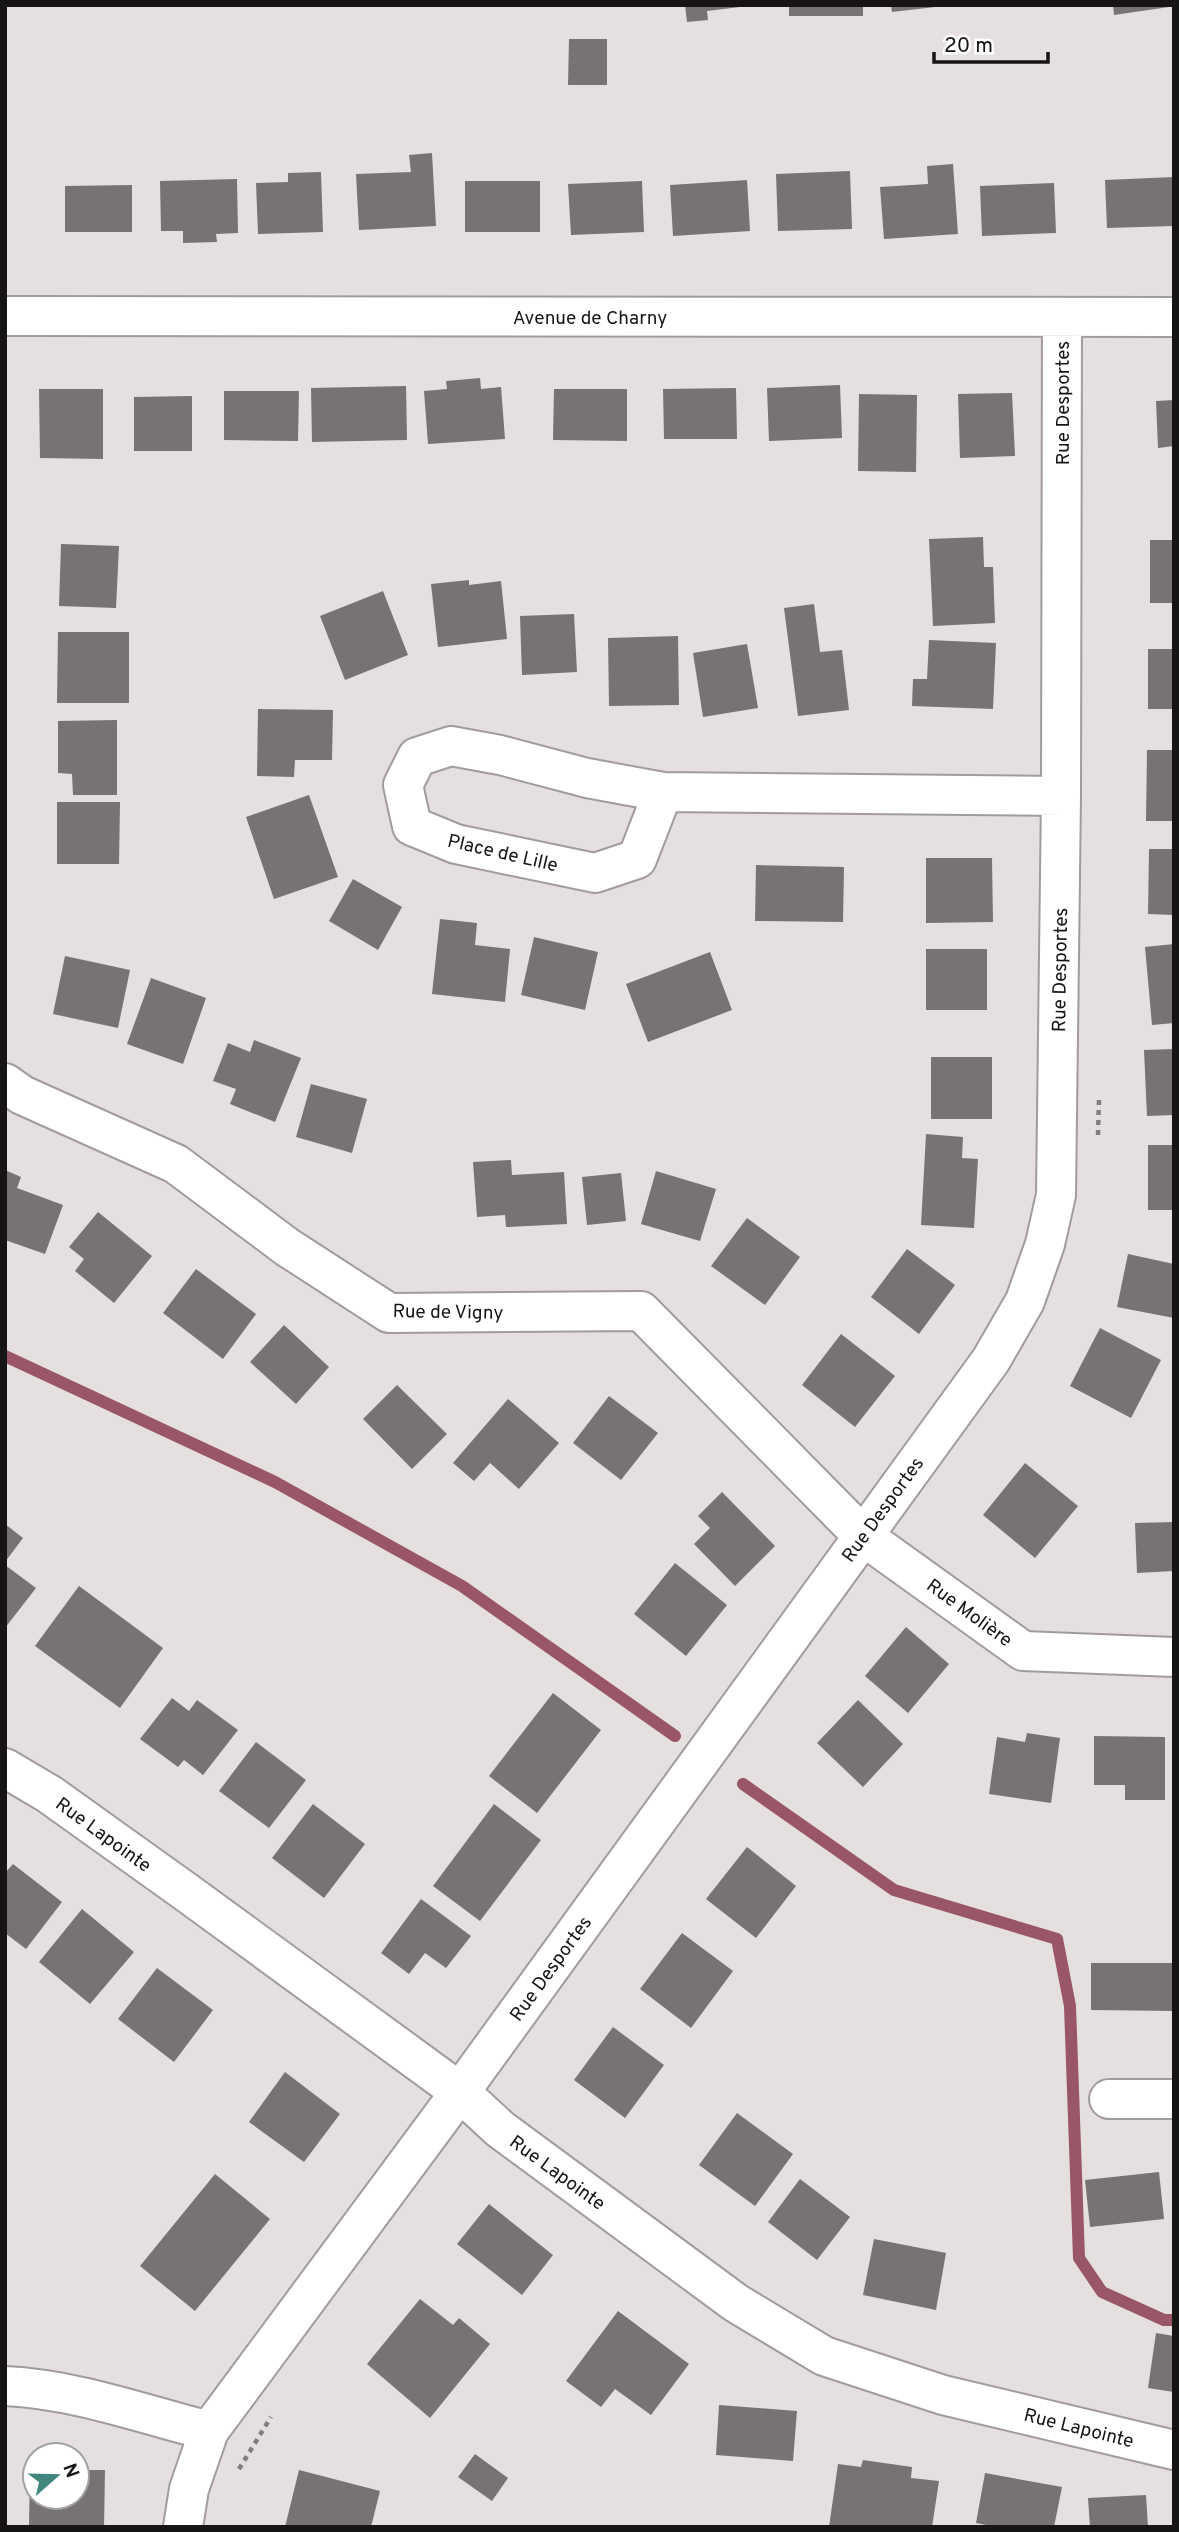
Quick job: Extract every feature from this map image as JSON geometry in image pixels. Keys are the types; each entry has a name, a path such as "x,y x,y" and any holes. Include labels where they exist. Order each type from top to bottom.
{"street":[{"name":"Avenue de Charny","path":"5,316 1174,317"},
{"name":"Rue Desportes","path":"183,2527 190,2489 209,2431 460,2092 991,1360 1025,1301 1045,1244 1056,1195 1062,796 1062,317"},
{"name":"Place de Lille","path":"663,792 638,859 595,873 456,844 412,826 402,785 417,757 451,746 500,755 587,778 663,792 1062,796"},
{"name":"Rue de Vigny","path":"5,1083 22,1096 176,1164 287,1247 389,1313 641,1311 863,1536"},
{"name":"Rue Molière","path":"863,1536 1023,1651 1174,1657"},
{"name":"Rue Lapointe","path":"5,1768 49,1794 460,2092 500,2129 736,2303 824,2356 943,2395 1174,2450"},
{"path":"1109,2099 1174,2099"},
{"path":"5,2386 29,2387 100,2402 209,2431"}],"path":[{"path":"236,2473 272,2416"}],"building":[{"path":"685,5 740,7 707,11 708,20 687,22"},
{"path":"789,5 863,5 863,16 789,16"},
{"path":"891,5 934,5 935,7 892,12"},
{"path":"1113,5 1169,5 1169,7 1114,15"},
{"path":"569,39 607,39 607,85 568,85"},
{"path":"432,153 436,226 359,230 356,174 411,172 409,155"},
{"path":"953,164 958,234 884,239 880,187 928,184 927,166"},
{"path":"850,171 852,229 778,231 776,174"},
{"path":"321,172 323,232 258,234 256,183 288,182 288,173"},
{"path":"1174,177 1174,226 1107,228 1105,180"},
{"path":"237,179 238,233 216,234 217,242 183,243 183,231 161,231 160,181"},
{"path":"747,180 750,231 673,236 670,185"},
{"path":"465,181 540,181 540,232 465,232"},
{"path":"642,181 644,232 571,235 568,184"},
{"path":"1054,183 1056,233 982,236 980,186"},
{"path":"132,185 132,232 65,232 65,186"},
{"path":"480,378 481,389 501,387 505,439 428,444 424,391 447,389 446,381"},
{"path":"840,385 842,438 769,441 767,388"},
{"path":"406,386 407,440 312,442 311,388"},
{"path":"736,388 737,439 664,439 663,389"},
{"path":"39,389 103,389 103,459 40,458"},
{"path":"554,389 627,389 627,441 553,440"},
{"path":"224,391 299,391 298,441 224,440"},
{"path":"1012,393 1015,456 960,458 958,394"},
{"path":"859,394 917,395 916,472 858,471"},
{"path":"192,396 192,451 134,451 134,397"},
{"path":"1174,400 1174,446 1158,448 1156,401"},
{"path":"983,537 984,567 993,567 995,623 933,626 929,539"},
{"path":"1150,540 1174,540 1174,603 1150,603"},
{"path":"61,544 119,546 116,608 59,606"},
{"path":"469,580 469,585 501,581 507,639 438,647 431,584"},
{"path":"383,591 408,655 345,680 320,616"},
{"path":"814,604 820,652 842,650 849,710 798,716 784,608"},
{"path":"574,614 577,672 522,675 520,616"},
{"path":"58,632 129,632 129,703 57,703"},
{"path":"678,636 679,705 609,706 608,638"},
{"path":"929,640 996,643 993,709 912,706 913,679 927,679"},
{"path":"747,644 758,708 703,717 693,653"},
{"path":"1148,649 1174,649 1174,709 1148,709"},
{"path":"258,709 333,710 332,760 295,760 294,777 257,776"},
{"path":"117,720 117,795 73,795 72,774 58,773 58,721"},
{"path":"1147,750 1174,750 1174,821 1146,821"},
{"path":"309,795 338,877 274,899 246,817"},
{"path":"57,802 120,802 119,864 57,864"},
{"path":"1149,849 1174,849 1174,915 1148,914"},
{"path":"926,858 992,858 993,922 926,923"},
{"path":"756,865 844,867 843,922 755,921"},
{"path":"353,879 402,907 378,950 329,921"},
{"path":"440,919 477,923 475,945 510,949 505,1002 432,994"},
{"path":"534,937 598,952 585,1010 521,995"},
{"path":"1174,944 1174,1023 1152,1025 1145,947"},
{"path":"926,949 987,949 987,1010 926,1010"},
{"path":"710,952 732,1010 648,1042 626,984"},
{"path":"65,956 130,970 118,1028 53,1014"},
{"path":"151,978 206,998 183,1064 127,1044"},
{"path":"254,1040 301,1058 275,1122 230,1104 236,1089 213,1081 228,1043 250,1052"},
{"path":"1174,1049 1174,1115 1147,1116 1144,1050"},
{"path":"931,1057 992,1057 992,1119 931,1119"},
{"path":"311,1084 367,1099 352,1153 296,1137"},
{"path":"926,1134 963,1137 962,1158 978,1159 974,1228 921,1225"},
{"path":"1148,1145 1174,1145 1174,1210 1148,1210"},
{"path":"511,1160 512,1175 564,1172 567,1224 506,1227 505,1215 477,1217 473,1162"},
{"path":"5,1170 21,1177 17,1188 63,1205 45,1254 5,1240"},
{"path":"656,1171 716,1189 700,1241 641,1224"},
{"path":"621,1173 626,1221 587,1225 582,1177"},
{"path":"98,1212 152,1256 114,1303 75,1271 84,1259 69,1247"},
{"path":"747,1218 800,1257 765,1305 711,1266"},
{"path":"907,1249 955,1285 919,1334 871,1297"},
{"path":"1128,1254 1174,1264 1174,1318 1117,1307"},
{"path":"196,1269 256,1314 223,1359 163,1313"},
{"path":"284,1325 329,1367 296,1404 250,1362"},
{"path":"1100,1328 1161,1360 1131,1418 1070,1386"},
{"path":"841,1334 895,1376 855,1427 802,1385"},
{"path":"397,1385 447,1434 412,1469 363,1419"},
{"path":"609,1396 658,1433 621,1480 573,1443"},
{"path":"508,1399 559,1443 519,1489 490,1463 474,1481 453,1463"},
{"path":"1025,1463 1078,1506 1035,1558 983,1515"},
{"path":"722,1492 775,1546 735,1586 694,1544 710,1528 698,1516"},
{"path":"1174,1522 1174,1571 1137,1573 1135,1523"},
{"path":"5,1524 23,1538 5,1562"},
{"path":"675,1563 727,1605 686,1656 634,1614"},
{"path":"5,1565 36,1588 5,1628"},
{"path":"79,1586 163,1648 120,1708 35,1646"},
{"path":"906,1627 949,1664 908,1713 865,1676"},
{"path":"553,1693 601,1730 537,1813 489,1776"},
{"path":"172,1698 189,1711 197,1700 238,1730 203,1775 184,1760 178,1767 140,1739"},
{"path":"858,1700 903,1744 863,1787 817,1743"},
{"path":"1027,1733 1060,1738 1051,1803 989,1794 997,1737 1025,1742"},
{"path":"1094,1736 1165,1737 1165,1800 1125,1800 1125,1785 1094,1785"},
{"path":"256,1742 306,1780 269,1828 219,1791"},
{"path":"313,1804 365,1844 324,1898 272,1858"},
{"path":"494,1804 541,1840 480,1921 433,1886"},
{"path":"747,1847 796,1886 756,1938 706,1899"},
{"path":"13,1864 62,1902 26,1949 5,1933 5,1873"},
{"path":"421,1899 471,1936 446,1968 425,1953 409,1974 381,1953"},
{"path":"82,1909 134,1952 90,2004 39,1962"},
{"path":"682,1933 733,1971 691,2028 640,1989"},
{"path":"1091,1963 1174,1963 1174,2011 1091,2010"},
{"path":"157,1968 213,2010 174,2062 118,2019"},
{"path":"613,2027 664,2065 625,2118 574,2080"},
{"path":"285,2072 340,2114 304,2162 249,2122"},
{"path":"737,2113 793,2154 755,2206 699,2165"},
{"path":"1159,2172 1164,2219 1090,2227 1085,2180"},
{"path":"215,2174 270,2219 195,2311 140,2266"},
{"path":"800,2179 850,2217 817,2260 768,2222"},
{"path":"489,2204 553,2255 522,2295 457,2244"},
{"path":"874,2239 946,2253 936,2310 863,2295"},
{"path":"420,2299 453,2325 459,2318 490,2344 430,2418 367,2364"},
{"path":"618,2311 689,2364 651,2415 615,2389 601,2407 566,2381"},
{"path":"1156,2333 1174,2336 1174,2392 1148,2388"},
{"path":"719,2405 797,2411 793,2461 716,2455"},
{"path":"475,2454 508,2478 492,2501 458,2477"},
{"path":"863,2460 912,2467 911,2478 939,2481 932,2527 829,2527 838,2464 861,2467"},
{"path":"91,2470 105,2470 104,2527 29,2527 29,2511 91,2511"},
{"path":"299,2470 380,2491 371,2527 285,2527"},
{"path":"985,2473 1062,2487 1054,2527 996,2527 976,2523"},
{"path":"1146,2495 1148,2527 1090,2527 1088,2498"}],"waterway":[{"path":"5,1356 275,1482 462,1586 675,1736"},
{"path":"743,1784 894,1890 1057,1939 1070,2006 1079,2258 1102,2292 1164,2320 1174,2320"}]}
